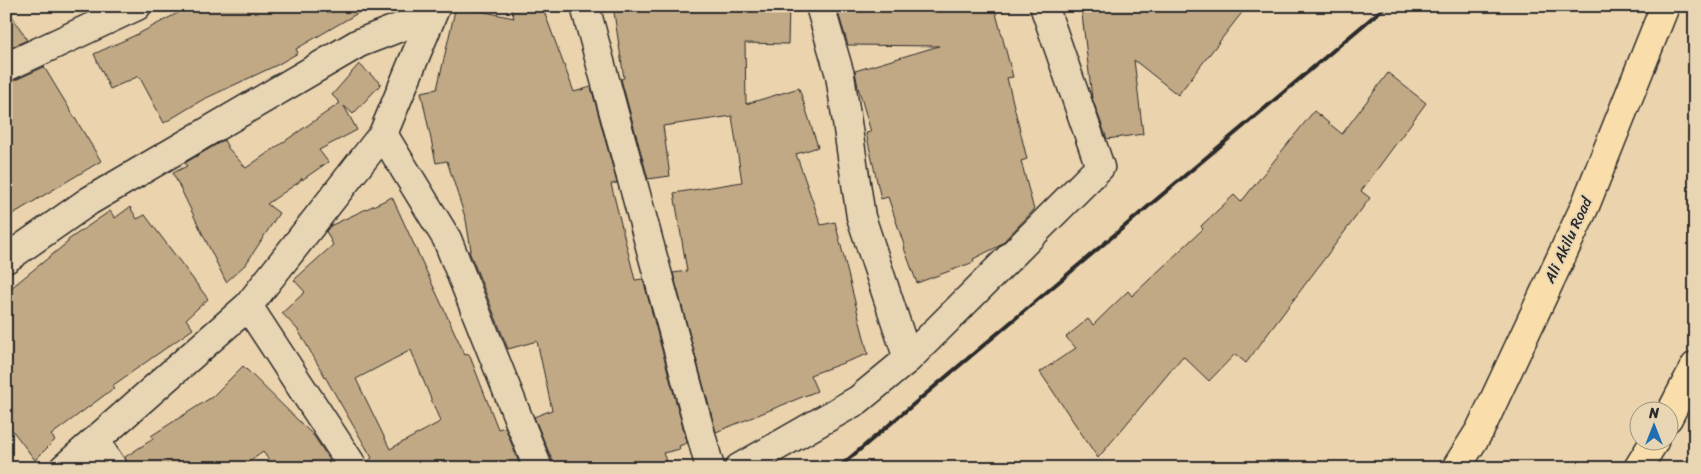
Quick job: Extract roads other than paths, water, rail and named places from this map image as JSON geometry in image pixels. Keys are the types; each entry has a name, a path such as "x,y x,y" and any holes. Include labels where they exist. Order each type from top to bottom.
{"main road":[{"name":"Ali Akilu Road","path":"1456,468 1480,430 1585,206 1665,6"},
{"path":"1676,402 1695,366"},
{"path":"1638,468 1648,452"}],"street":[{"path":"6,67 137,6"},
{"path":"585,6 710,468"},
{"path":"820,6 840,75 861,217 908,359"},
{"path":"740,468 858,400 908,359 1100,167 1044,6"},
{"path":"64,468 248,306 383,134 434,11"},
{"path":"6,259 89,201 359,43 434,11"},
{"path":"383,134 447,239 538,468"},
{"path":"248,306 354,468"},
{"path":"95,441 113,468"}],"railway":[{"path":"838,468 1386,6"}]}
